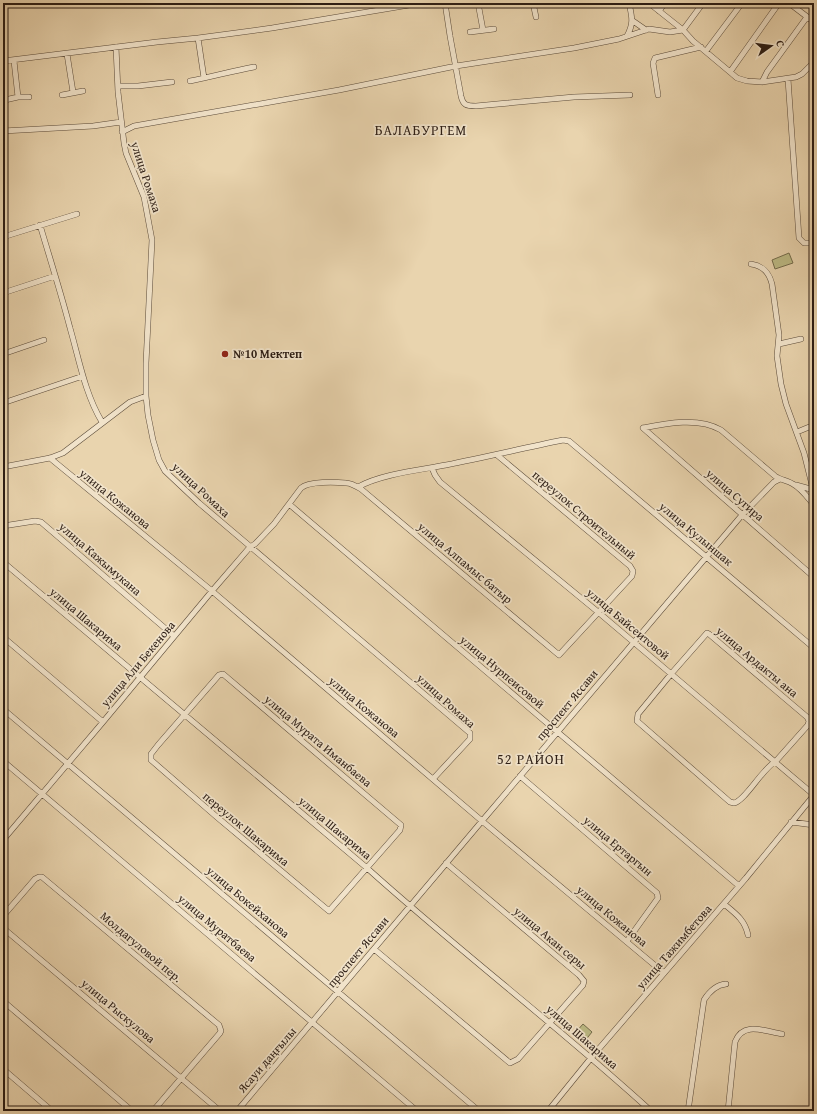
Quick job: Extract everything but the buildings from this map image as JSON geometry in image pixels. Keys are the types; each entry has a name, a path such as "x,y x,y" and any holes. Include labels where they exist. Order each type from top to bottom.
{"street":[{"path":"3,62 272,28 421,3"},
{"path":"445,3 462,102 466,106 574,97 630,95"},
{"path":"478,3 482,30"},
{"path":"533,3 536,17"},
{"path":"627,36 633,21 629,3"},
{"path":"649,3 683,30 737,78 747,81 762,82 788,79 802,74 814,62"},
{"path":"659,11 665,3"},
{"path":"122,132 134,126 339,90 456,66 574,48 619,39 646,30 654,29 670,32 683,30 703,3"},
{"path":"706,51 742,3"},
{"path":"730,72 779,3"},
{"path":"789,3 814,22"},
{"path":"762,82 767,72 807,17"},
{"path":"633,21 646,30"},
{"path":"470,32 494,29"},
{"path":"198,38 204,78"},
{"name":"улица Ромаха","path":"116,47 122,132 126,153 144,198 152,240 146,396 153,440 159,460 165,471 199,504 470,733 470,739 433,779"},
{"path":"658,95 653,63 655,58 657,56 701,47"},
{"path":"67,54 73,92"},
{"path":"14,61 18,97"},
{"path":"190,81 254,68"},
{"path":"788,79 800,238 804,243 814,242"},
{"path":"118,86 138,86 172,82"},
{"path":"62,95 83,91"},
{"path":"5,100 18,97 29,97"},
{"path":"3,131 93,126 121,122"},
{"path":"3,237 77,214"},
{"path":"40,225 83,376 91,400 102,422"},
{"path":"751,264 759,265 770,277 779,335 777,356 781,384 786,404 804,453 813,489 795,485"},
{"path":"3,293 55,276"},
{"path":"779,344 801,339"},
{"path":"3,354 44,340"},
{"path":"3,403 83,376"},
{"path":"3,467 50,458 68,449 130,402 146,396"},
{"name":"улица Сугира","path":"780,480 721,430 715,427 698,422 658,425 642,428 814,577"},
{"path":"797,432 814,425"},
{"name":"улица Кулыншак","path":"497,455 563,440 573,442 814,648"},
{"path":"358,487 367,482 392,475 497,455"},
{"name":"переулок Строительный","path":"497,455 632,568 633,574 598,612"},
{"name":"улица Кожанова","path":"50,458 212,591 482,821 664,973"},
{"name":"улица Байсеитовой","path":"432,468 440,482 598,612 814,795"},
{"path":"780,480 787,480 795,485 814,505"},
{"name":"проспект Яссави","path":"313,1022 409,906 742,515 774,482 780,480"},
{"name":"улица Али Бекенова","path":"3,840 212,591 250,547 266,533 301,488 306,485 319,483 347,483 358,487"},
{"name":"улица Алпамыс батыр","path":"358,487 559,655 598,612"},
{"name":"улица Нурпеисовой","path":"289,504 739,886"},
{"name":"улица Кажымукана","path":"3,526 35,521 41,522 174,636"},
{"name":"улица Шакарима","path":"3,562 367,868 409,906 550,1022 651,1111"},
{"name":"улица Ардакты ана","path":"708,633 806,717 809,721 808,725 775,762 772,763 757,779 739,801 734,803 730,802 637,721 638,714 671,674 704,635 708,633"},
{"path":"3,637 103,722"},
{"name":"улица Мурата Иманбаева","path":"185,715 219,675 224,675 401,825 400,830 367,868"},
{"name":"улица Бокейханова","path":"3,710 479,1111"},
{"name":"переулок Шакарима","path":"185,715 151,754 151,760 218,818 330,912 367,868"},
{"name":"улица Муратбаева","path":"3,761 417,1111"},
{"name":"улица Ертаргын","path":"520,776 657,893 658,898 627,941"},
{"name":"улица Тажимбетова","path":"548,1111 591,1058 724,904 814,795"},
{"path":"791,822 814,825"},
{"name":"улица Акан серы","path":"374,949 510,1063 518,1059 583,985 583,979 446,863"},
{"name":"Молдагуловой пер.","path":"3,916 35,879 37,877 42,877 219,1025 221,1031 220,1033 153,1111"},
{"path":"724,904 738,915 747,929 748,935"},
{"name":"улица Рыскулова","path":"3,928 220,1111"},
{"path":"688,1111 704,1000 712,990 722,984 726,984"},
{"path":"3,1001 132,1111"},
{"name":"Ясауи даңғылы","path":"237,1111 313,1022"},
{"path":"728,1111 735,1042 738,1035 745,1030 754,1029 782,1034"},
{"path":"3,1069 52,1111"}],"shaded area":[{"path":"789,253 793,263 775,269 772,260"},
{"path":"583,1024 592,1032 584,1042 575,1033"}],"place":[{"name":"№10 Мектеп","path":"225,354"}],"district":[{"name":"БАЛАБУРГЕМ","path":"421,130"},
{"name":"52 РАЙОН","path":"531,759"}]}
